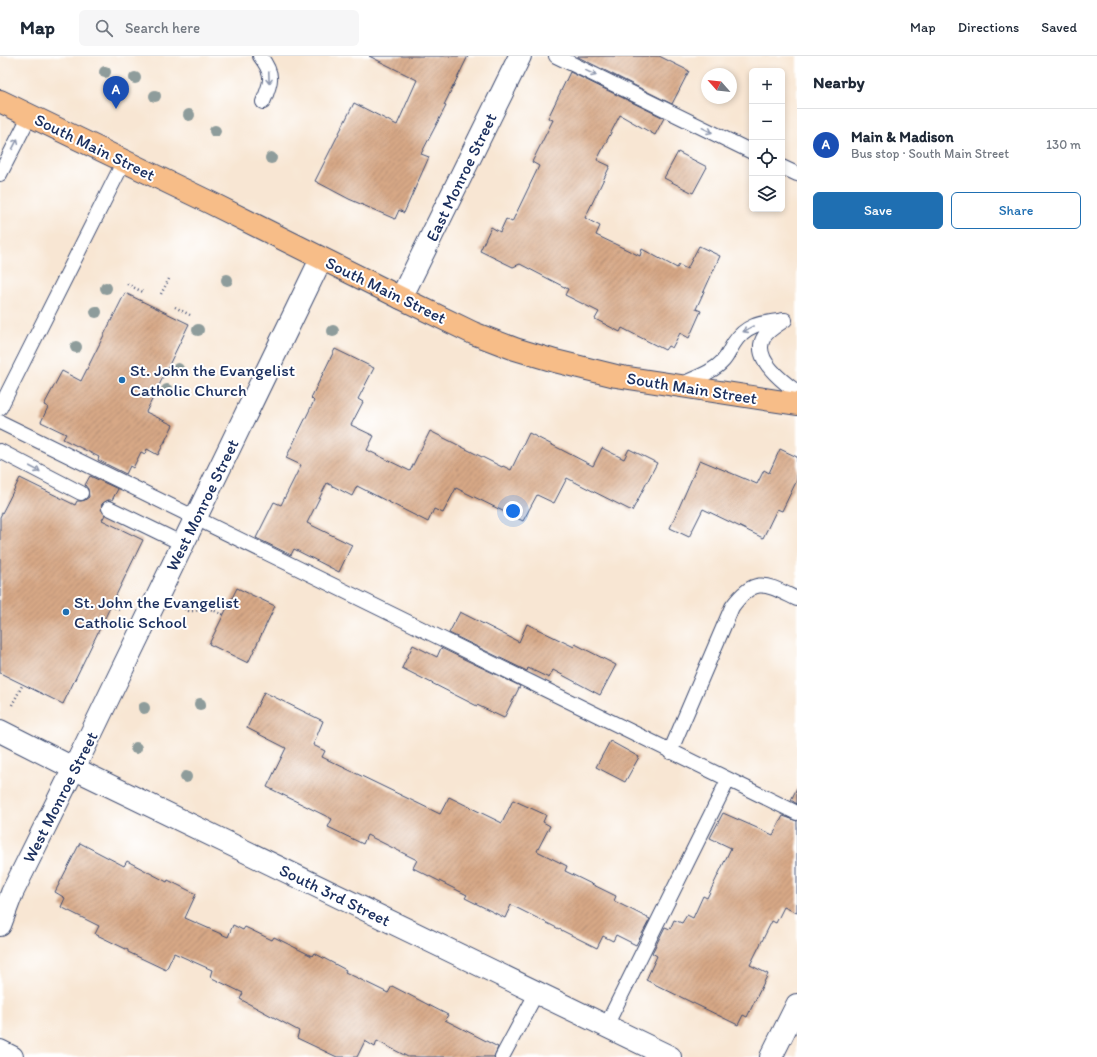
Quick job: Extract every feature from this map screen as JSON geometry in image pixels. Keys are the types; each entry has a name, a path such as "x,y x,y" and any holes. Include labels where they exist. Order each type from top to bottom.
{"main road":[{"name":"South Main Street","path":"0,100 473,333 515,349 555,361 616,376 797,404"}],"street":[{"name":"East Monroe Street","path":"401,298 520,56"},
{"name":"West Monroe Street","path":"0,925 12,893 196,519 321,259"},
{"name":"South 3rd Street","path":"0,731 670,1057"},
{"path":"771,1057 797,1005"},
{"path":"0,1051 12,1057"}],"lane":[{"path":"260,56 270,73 270,86 263,102"},
{"path":"556,56 749,151"},
{"path":"0,174 30,115"},
{"path":"0,408 124,160"},
{"path":"785,168 797,174"},
{"path":"677,386 712,370 723,361 733,344 744,331 752,326 785,320 772,328 763,338 761,348 763,360 776,375 797,392"},
{"path":"0,422 797,813"},
{"path":"0,451 81,493"},
{"path":"109,508 183,544"},
{"path":"670,752 732,607 741,594 753,586 763,585 773,587 797,599"},
{"path":"606,1026 728,780"},
{"path":"502,1057 537,992"}],"path":[{"path":"161,294 168,279"},
{"path":"127,284 143,292"},
{"path":"175,307 190,315"},
{"path":"111,606 126,612"},
{"path":"181,606 189,611 196,612 202,608 208,608 224,615"},
{"path":"12,705 23,684"}],"building":[{"path":"369,56 468,56 444,105 446,106 421,154 429,157 404,213 399,210 395,219 349,199 315,181 354,103 397,125 417,80"},
{"path":"578,56 659,56 689,71 672,104"},
{"path":"570,72 664,118 655,135 620,115 597,160 610,166 585,218 600,226 596,235 640,256 642,249 677,268 679,265 687,269 699,246 720,256 696,309 701,311 689,338 680,333 672,348 668,346 665,350 622,328 620,332 595,319 599,312 565,295 568,289 520,264 513,267 480,251 491,227 500,232 506,219 512,222 539,166 532,162 553,120 548,118"},
{"path":"678,152 707,167 693,193 664,178"},
{"name":"St. John the Evangelist Catholic Church","path":"125,293 189,324 146,412 173,425 158,455 147,449 145,454 141,452 133,468 130,466 126,474 98,460 99,457 63,439 66,434 41,422 48,407 44,405 62,371 81,381"},
{"path":"335,349 374,368 358,399 363,402 351,425 374,436 367,450 410,471 430,431 502,467 503,466 511,470 529,433 593,466 602,448 624,459 629,449 657,463 632,511 567,478 554,503 537,495 523,521 456,488 443,513 434,509 428,522 357,486 352,496 327,483 307,523 352,545 339,572 294,549 291,555 256,538 274,502 281,505 301,465 286,458 314,401 311,398"},
{"path":"780,449 797,457 797,480 782,511 777,509 763,538 703,509 689,537 670,528 700,460 757,484 764,470 769,473"},
{"name":"St. John the Evangelist Catholic School","path":"90,476 118,489 112,500 108,500 102,504 101,509 105,515 102,520 143,540 63,704 0,673 0,517 20,478 75,505 77,501 85,500 89,497 88,489 85,485"},
{"path":"237,588 275,606 248,663 209,644"},
{"path":"460,612 519,642 527,624 574,647 575,644 616,665 600,695 553,670 549,678 528,668 527,671 449,633"},
{"path":"413,645 437,657 441,648 520,686 504,718 402,668"},
{"path":"264,692 323,721 313,745 325,751 322,757 440,814 449,797 502,823 513,800 546,815 543,822 550,826 537,851 567,866 565,871 616,896 614,901 650,919 636,945 616,935 613,941 603,936 597,948 511,905 505,918 465,898 467,895 413,868 417,860 367,835 363,844 328,827 332,819 267,787 286,748 247,728"},
{"path":"610,741 639,757 625,782 596,767"},
{"path":"797,788 797,804 791,800"},
{"path":"723,813 773,835 783,816 797,821 797,913 784,907 776,923 772,921 750,965 768,974 747,1017 743,1015 738,1025 646,980 657,956 652,953 665,927 670,929 674,920 682,923 687,915 693,918 703,896 707,898 731,848 710,838"},
{"path":"80,843 124,866 127,861 167,882 168,880 196,894 185,918 228,937 233,925 243,930 245,927 272,940 274,937 312,956 314,953 346,970 345,972 388,993 392,986 448,1015 445,1020 498,1047 494,1057 408,1057 377,1041 375,1047 365,1041 357,1057 337,1057 297,1038 299,1031 240,999 243,993 210,977 212,970 174,953 166,970 128,952 128,950 95,934 99,926 61,907 65,898 55,892"}],"place":[{"name":"Main & Madison","path":"116,109"},
{"name":"St. John the Evangelist Catholic Church","path":"122,380"},
{"name":"St. John the Evangelist Catholic School","path":"66,612"}]}
